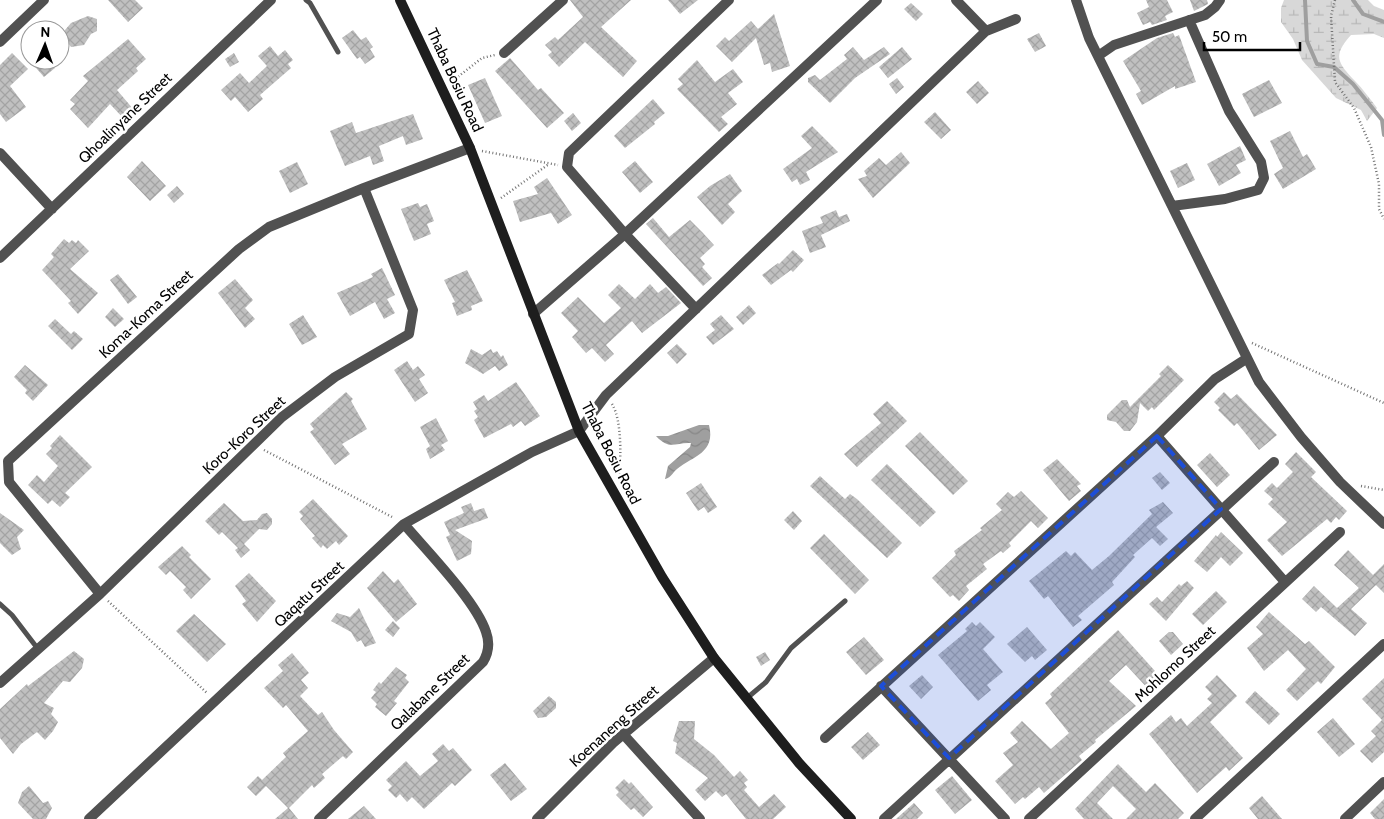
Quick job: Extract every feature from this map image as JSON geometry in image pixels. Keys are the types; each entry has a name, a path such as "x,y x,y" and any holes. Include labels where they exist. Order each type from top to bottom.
{"street":[{"path":"0,42 44,0"},
{"name":"Qhoalinyane Street","path":"0,258 271,0"},
{"name":"Thaba Bosiu Road","path":"400,0 470,148 532,314 579,431 662,577 714,658 800,763 851,819"},
{"path":"504,53 563,0"},
{"path":"696,309 625,234 567,167 569,153 729,0"},
{"path":"532,314 625,234 877,0"},
{"path":"956,0 986,32"},
{"path":"1076,0 1089,38 1259,382 1301,437 1340,482 1384,524"},
{"path":"1098,56 1114,45 1204,15 1215,7 1220,0"},
{"path":"579,431 606,395 986,32 1016,18"},
{"path":"1172,206 1225,199 1258,190 1264,178 1261,162 1230,111 1189,20"},
{"name":"Koma-Koma Street","path":"100,594 9,482 8,462 239,249 269,227 364,188 470,148"},
{"path":"0,153 52,209"},
{"name":"Koro-Koro Street","path":"0,683 100,594 282,417 336,377 409,334 413,310 364,188"},
{"path":"825,738 1157,436 1215,379 1246,359"},
{"name":"Qaqatu Street","path":"89,819 404,524 532,452 579,431"},
{"path":"1157,436 1286,582"},
{"path":"884,819 1274,462"},
{"name":"Qalabane Street","path":"319,819 483,662 489,650 486,631 460,590 404,524"},
{"name":"Mohlomo Street","path":"1030,819 1340,532"},
{"path":"1195,819 1384,644"},
{"name":"Koenaneng Street","path":"537,819 624,734 714,658"},
{"path":"881,686 1005,819"},
{"path":"624,734 700,819"},
{"path":"1345,819 1384,782"}],"lane":[{"path":"306,0 310,3 338,52"},
{"path":"747,698 766,682 791,648 845,602"},
{"path":"0,604 38,649"}],"path":[{"path":"1335,0 1331,16 1335,82 1354,108 1371,147 1379,184 1379,209 1384,219"},
{"path":"443,89 482,58 504,53"},
{"path":"470,148 567,167"},
{"path":"493,206 510,190 549,164"},
{"path":"1236,337 1384,403"},
{"path":"606,395 617,412 621,459 618,482"},
{"path":"253,445 404,524"},
{"path":"100,594 216,702"}],"highlighted area":[{"path":"1157,436 1221,509 949,758 881,686"}],"green space":[{"path":"1284,0 1368,0 1374,6 1384,10 1384,38 1374,34 1351,35 1339,54 1341,64 1377,108 1367,121 1361,110 1336,98 1302,60 1293,39 1281,22 1281,8"}],"water":[{"path":"699,425 709,425 709,442 706,448 702,453 665,479 668,466 690,447 691,443 669,445 656,436 668,436"}],"building":[{"path":"108,0 135,0 143,8 128,22"},
{"path":"570,0 631,0 601,27 637,61 623,77 585,42 559,67 548,55 552,52 545,45 555,37 558,40 583,17"},
{"path":"668,0 698,0 680,14"},
{"path":"1146,0 1167,0 1173,12 1165,16 1167,20 1152,25 1150,22 1143,25 1137,13 1149,7"},
{"path":"1190,0 1207,0 1208,4 1194,11"},
{"path":"911,3 923,14 916,21 904,9"},
{"path":"774,14 790,66 772,72 770,63 764,65 756,38 732,62 716,46 725,37 729,41 751,21 758,29"},
{"path":"88,16 97,19 97,31 91,34 84,45 71,47 71,23"},
{"path":"353,30 361,40 366,37 373,47 370,49 375,57 365,64 360,57 357,59 342,38"},
{"path":"1039,33 1046,46 1035,52 1027,39"},
{"path":"1173,33 1175,37 1179,35 1196,82 1175,89 1175,86 1142,105 1136,94 1141,91 1123,61 1157,38"},
{"path":"128,39 146,59 136,68 138,71 117,90 134,110 124,119 110,104 88,128 70,109 75,104 70,100 88,81 83,76"},
{"path":"270,46 278,56 285,50 293,60 288,64 291,68 260,95 263,99 248,112 235,97 231,101 221,90 240,73 249,83 267,66 258,56"},
{"path":"853,47 864,60 884,47 890,54 855,78 830,103 808,82 808,78 815,75 820,80 847,59 844,55"},
{"path":"902,47 912,59 888,78 879,67"},
{"path":"12,53 20,61 20,70 27,70 10,86 26,107 6,122 0,114 0,65"},
{"path":"234,53 239,62 230,67 225,59"},
{"path":"510,58 538,90 541,88 564,113 547,128 495,71"},
{"path":"697,60 715,82 733,69 743,82 728,93 737,104 721,117 728,124 719,132 677,89 683,84 678,79"},
{"path":"38,70 53,70 44,77"},
{"path":"485,78 502,116 485,123 468,85"},
{"path":"897,78 904,87 896,94 889,84"},
{"path":"1269,80 1282,103 1254,117 1242,94"},
{"path":"978,81 989,93 977,104 966,92"},
{"path":"653,99 665,113 654,122 655,124 625,148 614,136"},
{"path":"935,112 951,130 941,139 924,122"},
{"path":"573,113 581,123 572,131 564,121"},
{"path":"413,114 423,139 406,145 403,136 379,146 384,161 373,165 370,156 345,166 330,131 352,122 356,133"},
{"path":"812,126 838,152 806,172 810,180 800,185 797,179 792,182 783,169 812,148 801,136"},
{"path":"1290,131 1303,157 1307,154 1316,169 1283,189 1274,174 1283,168 1270,141"},
{"path":"1240,146 1246,160 1236,165 1241,173 1219,186 1207,164"},
{"path":"901,152 910,163 873,198 858,179 867,176 864,171 879,158 886,165"},
{"path":"142,161 166,186 150,201 127,177"},
{"path":"635,161 653,182 640,193 622,172"},
{"path":"297,162 308,184 290,193 279,171"},
{"path":"1187,163 1195,180 1178,188 1170,171"},
{"path":"730,174 742,191 728,204 735,212 722,225 697,197 710,186"},
{"path":"547,178 572,215 558,224 551,213 520,222 513,201 538,194 534,187"},
{"path":"177,186 184,194 174,203 167,195"},
{"path":"418,203 420,207 427,204 434,221 427,224 431,234 414,241 401,209"},
{"path":"836,210 839,217 847,214 850,221 821,235 826,247 810,253 802,231 823,223 820,217"},
{"path":"653,218 669,237 690,220 714,245 700,258 705,264 702,267 712,278 703,286 646,224"},
{"path":"64,239 69,243 72,240 76,243 78,240 89,251 70,269 98,293 78,314 68,303 71,301 42,270 54,257 51,254"},
{"path":"793,250 804,260 793,272 791,270 771,285 762,275 779,264"},
{"path":"382,268 395,295 387,299 395,313 384,319 375,302 350,316 337,293 373,277 371,274"},
{"path":"467,270 483,301 471,306 472,310 457,316 452,303 455,302 444,280"},
{"path":"118,274 137,297 128,304 110,280"},
{"path":"235,279 253,300 245,308 255,319 245,328 218,293"},
{"path":"619,284 635,299 650,284 658,293 666,287 681,303 642,333 632,321 606,345 614,354 605,362 592,348 586,353 572,337 578,331 561,313 578,297 604,323 621,308 608,295"},
{"path":"749,305 756,313 743,325 736,317"},
{"path":"113,308 124,319 115,327 105,317"},
{"path":"303,315 317,337 302,345 289,324"},
{"path":"721,315 734,329 713,345 706,337 715,330 710,324"},
{"path":"55,319 71,334 74,331 83,339 72,350 48,326"},
{"path":"677,344 687,354 677,364 667,353"},
{"path":"471,349 482,355 491,349 493,353 497,351 501,357 503,355 508,365 499,371 495,366 483,374 465,363"},
{"path":"407,361 413,370 418,366 425,375 419,379 428,393 415,402 394,370"},
{"path":"25,365 48,385 33,401 25,393 27,390 14,377"},
{"path":"1168,365 1184,380 1154,410 1152,407 1148,411 1140,403 1137,422 1130,431 1124,431 1116,422 1107,420 1107,415 1122,400 1127,400 1130,407 1161,376 1159,374"},
{"path":"516,382 540,416 525,426 521,421 513,427 511,424 484,438 474,420 478,417 474,411 477,409 473,402 484,395 488,401"},
{"path":"346,392 353,399 351,401 367,429 342,444 350,454 335,465 310,432 314,429 310,424"},
{"path":"1224,392 1231,399 1237,394 1277,435 1259,450 1237,423 1234,426 1218,410 1220,408 1214,402"},
{"path":"887,401 907,421 857,467 844,454 881,423 873,414"},
{"path":"436,418 448,441 441,445 445,450 430,459 426,449 430,446 420,427"},
{"path":"920,432 968,481 953,495 905,446"},
{"path":"60,435 92,467 65,493 70,497 60,507 52,500 48,504 28,485 37,475 44,482 58,466 46,454 52,448 50,446"},
{"path":"1296,452 1316,472 1311,477 1347,511 1339,520 1336,517 1331,523 1327,519 1282,556 1267,540 1287,522 1268,504 1273,499 1264,491 1272,483 1277,488 1293,472 1285,464"},
{"path":"1210,453 1230,475 1217,487 1197,465"},
{"path":"1057,459 1081,484 1077,486 1081,491 1069,501 1043,470"},
{"path":"887,464 936,512 920,527 871,480"},
{"path":"1160,472 1170,483 1162,490 1152,478"},
{"path":"820,476 845,499 850,494 857,499 902,543 887,558 810,486"},
{"path":"701,483 717,507 708,513 704,507 698,511 686,493"},
{"path":"1021,491 1048,518 1038,528 1031,521 1009,543 1011,546 1003,553 1001,551 983,564 987,569 966,586 969,590 959,601 953,595 950,597 932,578 956,555 954,551 982,530 980,528 1002,510 996,504 1008,492 1014,497"},
{"path":"313,499 348,536 339,545 336,541 327,549 323,545 321,548 312,538 315,536 300,519 303,516 299,512"},
{"path":"1163,502 1173,513 1156,527 1168,539 1160,546 1152,538 1133,555 1135,557 1112,582 1114,585 1078,616 1082,620 1073,627 1048,596 1044,599 1029,581 1066,551 1071,556 1075,552 1092,570 1152,514 1149,510"},
{"path":"224,503 243,521 257,520 262,514 267,513 272,519 272,524 267,530 259,529 244,544 250,550 241,558 235,550 238,548 222,532 219,535 205,521"},
{"path":"471,503 474,511 484,508 488,518 455,530 472,541 471,554 457,561 446,537 450,535 444,522 464,513 461,507"},
{"path":"793,511 802,521 794,530 784,520"},
{"path":"0,513 24,530 17,537 21,549 12,555 0,543"},
{"path":"1221,532 1243,553 1230,566 1221,557 1207,572 1194,561 1216,535 1217,537"},
{"path":"824,534 869,580 855,594 810,548"},
{"path":"182,546 191,555 189,557 211,579 191,599 183,590 186,587 170,571 166,575 158,567"},
{"path":"1348,550 1373,575 1384,564 1384,593 1376,585 1351,609 1367,623 1355,636 1321,607 1316,612 1302,599 1314,586 1337,608 1359,588 1334,565"},
{"path":"383,571 394,583 398,579 417,604 396,622 367,588"},
{"path":"249,573 276,601 257,622 242,604 246,601 235,586"},
{"path":"1187,581 1194,588 1166,621 1149,604 1157,597 1162,602 1179,584 1181,586"},
{"path":"1216,591 1227,602 1203,625 1192,614"},
{"path":"359,608 376,643 365,647 361,640 357,642 351,632 331,621 337,613 350,617"},
{"path":"1269,612 1305,644 1309,641 1335,667 1321,684 1318,681 1297,701 1286,690 1306,669 1288,650 1264,671 1247,648 1263,634 1256,627"},
{"path":"194,614 226,644 207,662 176,631"},
{"path":"393,621 400,628 393,637 385,630"},
{"path":"972,622 976,626 980,622 995,637 983,649 1003,672 987,685 991,690 978,701 938,655 967,631 965,629"},
{"path":"1027,627 1047,650 1035,660 1032,656 1025,662 1007,644"},
{"path":"1118,630 1164,681 1152,693 1126,665 1109,681 1136,706 1095,740 1096,742 1079,756 1082,760 1044,793 1039,787 1025,799 1023,797 1015,804 995,781 1013,765 1003,753 1018,742 1010,733 1022,721 1051,749 1069,733 1045,703 1052,697 1050,694"},
{"path":"1169,632 1173,632 1183,644 1171,655 1159,641"},
{"path":"864,637 884,660 866,675 846,652"},
{"path":"74,651 84,659 82,668 70,682 63,681 44,703 54,708 51,714 58,722 53,731 45,740 37,732 21,744 13,754 0,738 0,709 27,684 28,686"},
{"path":"765,652 770,660 761,666 756,657"},
{"path":"292,653 309,673 301,680 308,688 300,696 318,715 322,712 334,730 353,752 346,759 343,756 322,774 325,778 314,788 312,785 289,808 298,819 275,819 288,808 266,786 256,796 247,787 258,776 262,780 286,757 283,753 308,731 286,705 283,708 264,688 283,671 278,665"},
{"path":"396,667 407,675 405,678 409,682 394,701 397,703 386,716 375,707 377,704 371,698 376,692 373,690 379,682 381,684"},
{"path":"922,675 933,687 921,699 909,686"},
{"path":"1217,675 1237,696 1210,722 1243,758 1229,771 1226,767 1197,793 1149,734 1171,715 1176,722 1181,718 1187,726 1212,703 1207,699 1212,694 1205,687"},
{"path":"1384,678 1384,752 1372,763 1360,751 1376,736 1371,731 1382,720 1362,699"},
{"path":"1255,691 1280,714 1269,725 1245,702"},
{"path":"549,696 556,702 556,708 546,717 538,718 533,711"},
{"path":"1333,718 1355,744 1339,757 1317,732"},
{"path":"679,721 695,721 694,739 714,755 734,777 740,771 748,780 744,783 747,787 744,790 759,807 774,794 786,807 773,819 746,819 726,794 722,797 716,791 705,801 695,790 708,778 675,753 677,743 673,741"},
{"path":"868,732 880,745 863,760 851,747"},
{"path":"443,744 449,751 453,748 472,770 455,786 452,783 424,809 412,797 407,802 400,794 396,798 388,790 392,786 386,780 406,761 420,776 438,761 432,754"},
{"path":"505,763 527,789 511,801 490,775"},
{"path":"1118,764 1146,792 1155,783 1184,813 1178,819 1126,819 1136,809 1113,786 1097,803 1113,819 1084,819 1075,809"},
{"path":"952,776 972,800 955,814 935,790"},
{"path":"624,779 629,784 631,782 653,807 643,817 634,808 631,810 616,795 619,792 615,788"},
{"path":"29,786 43,803 48,801 52,808 46,819 33,819 18,803 22,792"},
{"path":"1262,796 1282,819 1258,819 1249,808"},
{"path":"1384,799 1384,819 1375,819 1370,813"},
{"path":"914,803 923,813 917,819 896,819"},
{"path":"364,806 376,819 348,819"}],"waterway":[{"path":"1305,0 1307,41 1317,64 1334,67 1353,84 1382,120 1384,135"},
{"path":"1353,0 1363,14 1384,22"}]}
